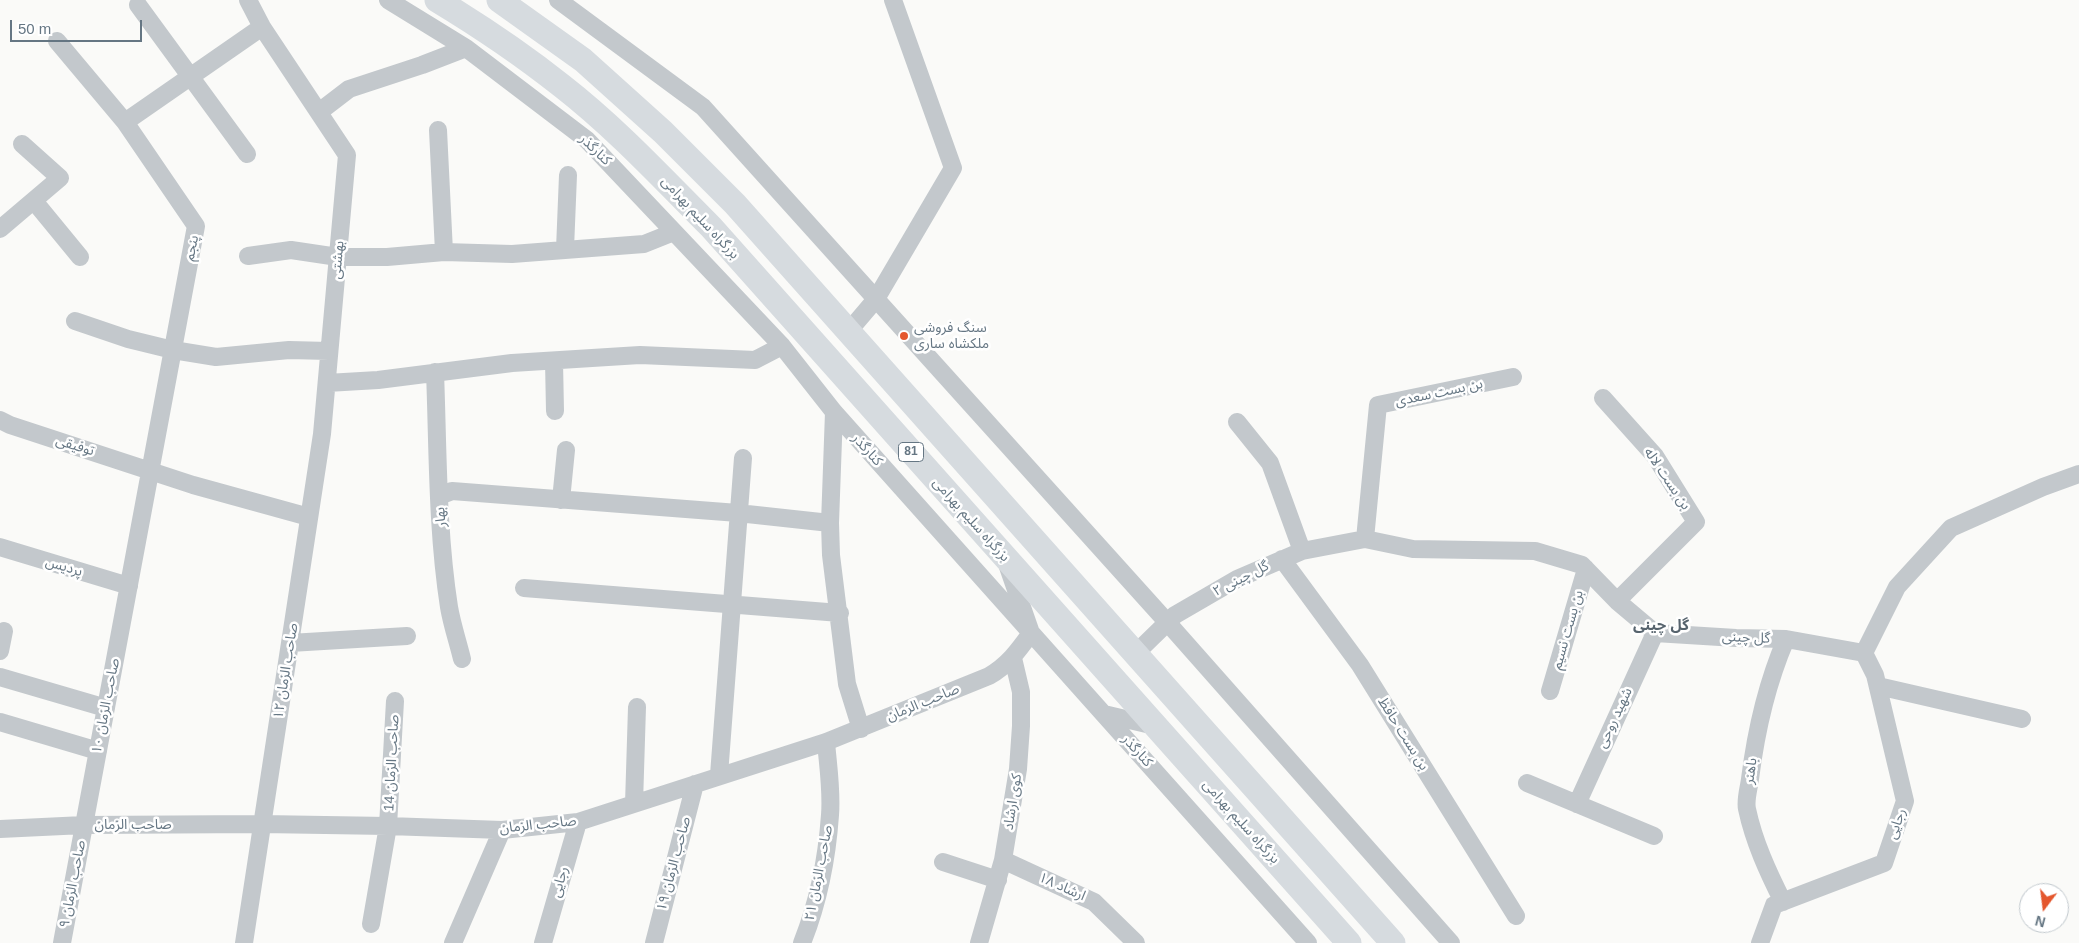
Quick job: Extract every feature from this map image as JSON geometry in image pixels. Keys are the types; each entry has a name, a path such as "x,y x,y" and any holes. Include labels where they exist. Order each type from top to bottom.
{"highway":[{"name":"بزرگراه سلیم بهرامی","path":"438,0 462,14 563,86 640,156 711,227 1349,943"},
{"name":"81","path":"499,0 583,60 663,132 735,204 1393,943"}],"street":[{"path":"125,122 262,28 248,0"},
{"name":"کنارگذر","path":"388,0 466,48 586,140 782,346 834,412 1308,943"},
{"path":"558,0 703,108 1167,622 1451,943"},
{"path":"848,332 876,299 953,168 892,0"},
{"path":"138,5 247,154"},
{"name":"بهشتی","path":"262,28 347,155 322,434 309,517"},
{"name":"پنجم","path":"57,41 125,122 196,226 129,586"},
{"path":"318,112 349,89 466,48"},
{"path":"438,130 444,252"},
{"path":"0,229 60,178 22,144"},
{"path":"565,249 568,175"},
{"path":"34,200 80,256"},
{"path":"248,256 291,250 338,257 386,258 444,252 512,254 644,244 674,232"},
{"path":"74,321 128,339 173,350 216,357 289,350 330,351"},
{"path":"326,383 378,380 504,364 640,355 755,360 782,346"},
{"path":"554,360 555,411"},
{"name":"بهار","path":"435,372 439,496 450,608 462,659"},
{"name":"بن بست سعدی","path":"1365,539 1378,405 1513,377"},
{"name":"بن بست لاله","path":"1603,398 1654,456 1696,522 1617,601"},
{"path":"834,412 830,523 831,556 840,613 847,684 861,729"},
{"name":"توفیقی","path":"0,420 10,425 193,484 309,517"},
{"path":"1237,422 1270,463 1302,550"},
{"path":"561,500 566,450"},
{"path":"718,775 743,458"},
{"path":"1864,653 1897,588 1951,528 2043,487 2079,474"},
{"path":"439,496 452,491 738,513 830,523"},
{"name":"صاحب الزمان ۱۲","path":"244,943 309,517"},
{"path":"1365,539 1413,549 1535,551 1582,565 1617,601 1655,633"},
{"name":"گل چینی ۲","path":"1134,654 1175,615 1237,579 1302,550 1365,539"},
{"name":"پردیس","path":"0,547 129,586"},
{"path":"1004,557 1031,632"},
{"name":"بن بست حافظ","path":"1282,559 1360,665 1516,916"},
{"name":"بن بست نسیم","path":"1550,691 1586,569"},
{"name":"صاحب الزمان ۱۰","path":"84,825 129,586"},
{"path":"524,588 732,606 840,613"},
{"path":"0,650 4,631"},
{"name":"صاحب الزمان","path":"0,829 84,825 262,824 502,830 578,822 718,775 826,742 989,676 1003,668 1013,658 1031,632"},
{"name":"گل چینی","path":"1655,633 1786,639 1864,653"},
{"name":"شهید روحی","path":"1577,804 1655,633"},
{"path":"290,643 407,636"},
{"name":"باهنر","path":"1783,902 1764,864 1747,807 1752,758 1763,708 1776,662 1786,639"},
{"name":"رجایی","path":"1783,902 1884,863 1905,801 1875,674 1864,653"},
{"name":"کوی ارشاد","path":"979,943 1003,860 1018,769 1021,726 1020,692 1013,658"},
{"path":"0,677 106,708"},
{"path":"1878,686 2022,719"},
{"name":"صاحب الزمان 14","path":"370,924 388,826 395,701"},
{"path":"634,804 637,707"},
{"path":"1104,714 1155,726"},
{"path":"0,722 98,751"},
{"name":"صاحب الزمان ۲۱","path":"802,943 811,921 823,868 830,814 826,742"},
{"path":"1527,783 1654,836"},
{"name":"صاحب الزمان ۱۹","path":"654,943 695,784"},
{"name":"رجایی","path":"543,943 578,822"},
{"name":"صاحب الزمان ۹","path":"62,943 84,825"},
{"path":"453,943 502,830"},
{"name":"ارشاد ۱۸","path":"1003,860 1094,902 1131,941"},
{"path":"942,862 998,880"},
{"path":"1760,943 1774,905 1783,902"}],"place":[{"name":"سنگ فروشی ملکشاه ساری","path":"904,336"}],"district":[{"name":"گل چینی","path":"1661,626"}]}
